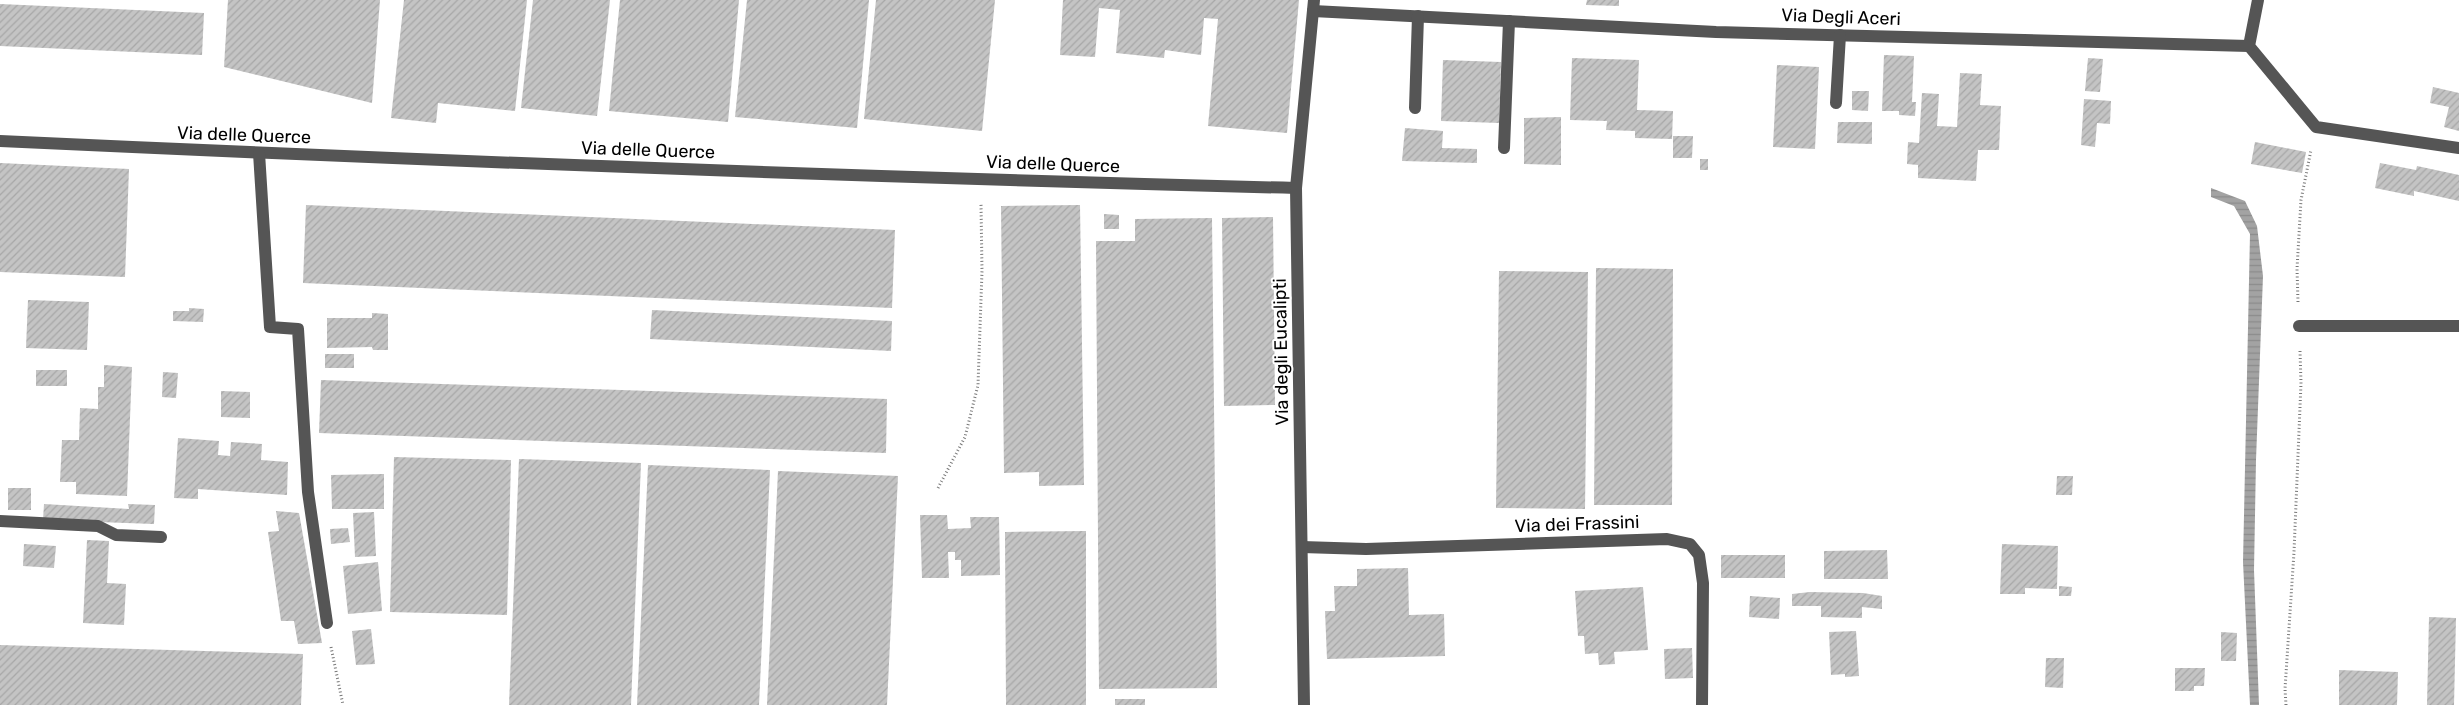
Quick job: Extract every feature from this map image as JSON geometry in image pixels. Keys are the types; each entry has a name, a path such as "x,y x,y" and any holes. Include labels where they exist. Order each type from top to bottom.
{"street":[{"path":"2258,0 2249,46 2316,127 2459,148"},
{"name":"Via Degli Aceri","path":"1313,5 1418,16 1716,32 2249,46"},
{"name":"Via degli Eucalipti","path":"1304,705 1296,188 1313,5"},
{"path":"1415,108 1418,16"},
{"path":"1504,148 1509,21"},
{"path":"1836,103 1840,35"},
{"name":"Via delle Querce","path":"0,141 260,153 980,180 1296,188"},
{"path":"260,153 270,327 298,329 308,492 327,623"},
{"path":"2298,326 2459,326"},
{"path":"0,521 98,526 116,535 161,537"},
{"name":"Via dei Frassini","path":"1302,546 1366,550 1667,539 1690,544 1699,556 1703,584 1702,705"}],"path":[{"path":"2286,705 2284,689 2294,552 2301,383 2297,269 2301,200 2316,127"},
{"path":"938,488 965,437 978,385 982,271 980,180"},
{"path":"327,623 344,705"}],"shaded area":[{"path":"2211,188 2245,201 2257,226 2263,276 2254,570 2259,705 2250,705 2243,562 2250,234 2234,206 2211,197"}],"building":[{"path":"228,0 380,0 372,103 224,67"},
{"path":"404,0 527,0 515,111 438,103 436,123 391,118"},
{"path":"533,0 610,0 597,116 521,108"},
{"path":"620,0 739,0 728,122 609,111"},
{"path":"747,0 869,0 857,128 735,117"},
{"path":"876,0 995,0 982,131 864,119"},
{"path":"1063,0 1299,0 1287,133 1208,126 1218,19 1204,18 1201,55 1165,50 1164,58 1116,53 1120,10 1099,8 1095,57 1060,55"},
{"path":"1587,0 1619,0 1619,6 1586,5"},
{"path":"0,4 204,13 202,55 0,46"},
{"path":"1884,55 1914,56 1912,102 1916,102 1915,116 1899,115 1899,111 1882,111"},
{"path":"1572,58 1639,60 1637,110 1673,111 1672,139 1635,138 1635,131 1606,130 1607,121 1570,120"},
{"path":"2088,58 2103,59 2100,92 2085,91"},
{"path":"1443,60 1501,62 1499,123 1441,121"},
{"path":"1777,65 1819,67 1815,149 1773,147"},
{"path":"1960,73 1982,74 1980,105 2001,106 1999,150 1978,150 1976,181 1918,178 1918,165 1907,164 1908,142 1919,143 1922,93 1939,94 1937,126 1957,127"},
{"path":"2433,87 2459,93 2459,131 2444,127 2449,107 2430,103"},
{"path":"1852,91 1869,91 1868,111 1852,110"},
{"path":"2084,99 2111,101 2110,124 2097,123 2095,147 2081,145"},
{"path":"1561,117 1561,165 1524,164 1524,118"},
{"path":"1838,122 1872,122 1872,144 1837,143"},
{"path":"1405,128 1443,131 1442,148 1477,149 1477,163 1402,161"},
{"path":"1673,136 1693,136 1692,158 1673,158"},
{"path":"2255,142 2306,152 2302,173 2251,164"},
{"path":"1700,159 1708,159 1708,170 1700,170"},
{"path":"0,163 129,169 125,277 0,272"},
{"path":"2380,163 2416,170 2417,166 2459,175 2459,201 2414,191 2414,196 2375,188"},
{"path":"306,205 895,230 892,308 303,283"},
{"path":"1080,205 1084,485 1039,486 1039,472 1004,473 1001,206"},
{"path":"1104,214 1119,215 1119,229 1104,229"},
{"path":"1273,217 1275,405 1224,406 1222,218"},
{"path":"1212,218 1217,688 1099,689 1096,241 1135,241 1135,219"},
{"path":"1596,268 1673,269 1672,505 1594,505"},
{"path":"1499,271 1588,272 1585,509 1496,508"},
{"path":"28,300 89,302 87,350 26,348"},
{"path":"189,308 204,309 203,322 173,321 173,311 189,311"},
{"path":"652,310 892,321 891,351 650,339"},
{"path":"372,313 388,314 388,350 373,350 372,347 327,348 327,318 372,318"},
{"path":"325,354 354,354 354,368 325,368"},
{"path":"104,365 132,367 127,496 76,494 76,482 60,482 62,440 79,440 80,408 98,409 98,387 104,387"},
{"path":"36,370 67,370 67,386 36,386"},
{"path":"163,372 178,373 176,398 162,397"},
{"path":"321,380 887,399 886,453 319,433"},
{"path":"221,391 250,392 250,418 221,417"},
{"path":"178,438 219,441 218,455 230,456 231,442 262,444 261,460 288,462 287,495 198,489 198,499 174,498"},
{"path":"394,457 511,460 507,615 390,612"},
{"path":"519,459 641,463 631,705 509,705"},
{"path":"648,465 770,470 759,705 637,705"},
{"path":"778,471 898,476 887,705 767,705"},
{"path":"384,474 384,509 332,509 331,475"},
{"path":"2057,476 2073,476 2072,495 2056,495"},
{"path":"8,488 31,488 31,510 8,510"},
{"path":"44,504 129,509 128,504 155,505 154,524 43,520"},
{"path":"276,511 299,513 322,643 298,644 294,621 281,621 268,532 279,531"},
{"path":"374,512 376,556 355,557 353,513"},
{"path":"920,515 947,515 948,529 971,528 970,517 999,517 1000,575 961,576 961,560 955,560 955,552 948,552 949,578 922,578"},
{"path":"348,528 350,542 331,544 330,529"},
{"path":"1086,531 1086,705 1006,705 1005,532"},
{"path":"87,540 109,541 107,583 126,584 124,625 83,623"},
{"path":"24,544 56,546 54,568 23,566"},
{"path":"2002,544 2058,546 2057,589 2025,588 2025,594 2000,594"},
{"path":"1887,550 1888,579 1824,579 1824,551"},
{"path":"1721,555 1785,555 1785,578 1721,578"},
{"path":"378,562 382,611 348,614 343,566"},
{"path":"1408,568 1409,615 1444,614 1445,656 1327,659 1325,611 1335,611 1334,586 1357,586 1357,569"},
{"path":"2059,586 2072,587 2071,596 2059,596"},
{"path":"1643,587 1648,650 1614,652 1615,664 1599,665 1598,653 1585,654 1584,636 1578,636 1575,591"},
{"path":"1810,592 1863,593 1882,596 1882,609 1862,607 1862,618 1821,617 1821,606 1792,606 1792,594"},
{"path":"1750,596 1780,598 1779,619 1749,617"},
{"path":"2429,617 2456,618 2454,705 2427,705"},
{"path":"371,629 375,664 356,665 352,631"},
{"path":"1856,631 1859,676 1831,675 1829,632"},
{"path":"2221,632 2237,633 2236,661 2221,661"},
{"path":"0,645 303,654 301,705 0,705"},
{"path":"1692,648 1693,678 1665,679 1664,649"},
{"path":"2046,658 2064,658 2063,688 2045,687"},
{"path":"2175,668 2205,668 2204,686 2194,686 2194,691 2175,691"},
{"path":"2339,670 2398,672 2397,705 2339,705"},
{"path":"1115,699 1145,699 1145,705 1115,705"}]}
